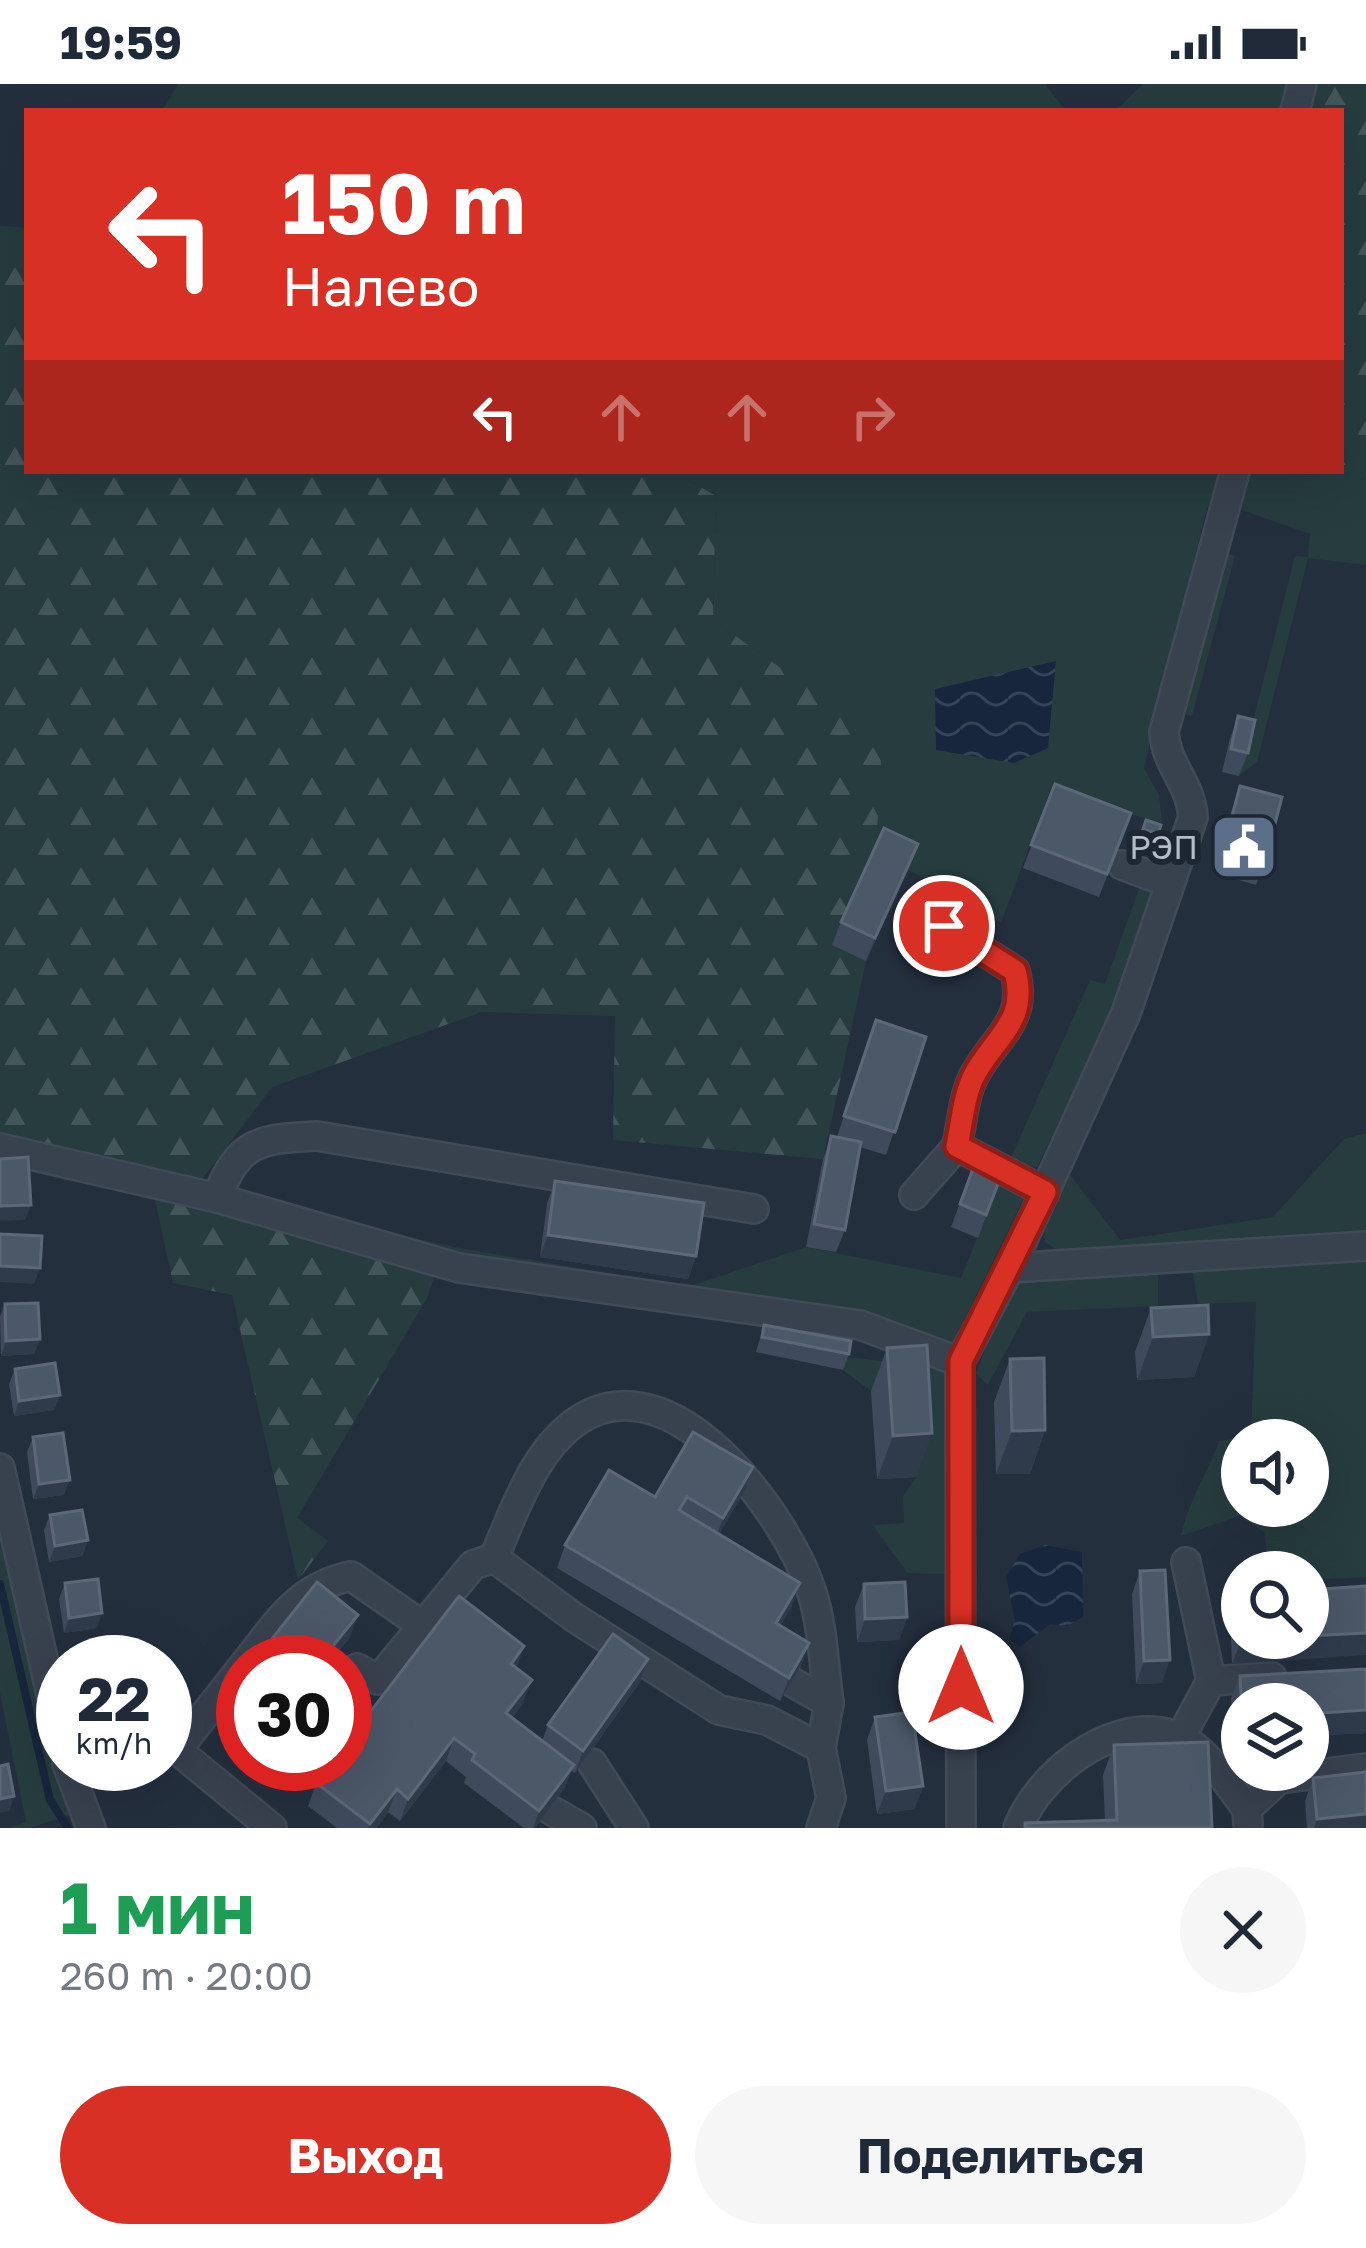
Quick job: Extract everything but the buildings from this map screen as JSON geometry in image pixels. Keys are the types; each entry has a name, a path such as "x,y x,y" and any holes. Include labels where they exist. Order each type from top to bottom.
{"street":[{"path":"962,1828 961,1361 1010,1268 1126,1013 1193,818 1192,801 1166,758 1164,732 1234,474"},
{"path":"1122,865 1170,883"},
{"path":"914,1195 957,1146 973,1076 1010,1025 1022,997 1015,971 944,926"},
{"path":"217,1198 229,1164 246,1147 317,1136 754,1209"},
{"path":"957,1146 1045,1192"},
{"path":"0,1148 217,1198 459,1268 860,1324 961,1361"},
{"path":"1010,1268 1366,1246"},
{"path":"372,1677 378,1680 473,1565 494,1558 521,1496 565,1432 591,1413 630,1406 668,1416 703,1438 749,1480 788,1540 813,1595 829,1703 821,1748 831,1798 821,1828"},
{"path":"0,1468 38,1635"},
{"path":"494,1558 575,1618 719,1710 766,1720 821,1748"},
{"path":"1179,1740 1211,1681 1186,1562"},
{"path":"268,1635 297,1598 318,1583 351,1576 422,1626"},
{"path":"1211,1681 1300,1676"},
{"path":"792,1682 829,1703"},
{"path":"216,1701 177,1750 216,1782"},
{"path":"1018,1828 1044,1786 1087,1750 1121,1737 1166,1733 1204,1754 1248,1819 1279,1780 1366,1768"},
{"path":"592,1763 634,1828"},
{"path":"77,1791 91,1828"},
{"path":"227,1791 272,1828"},
{"path":"549,1809 582,1828"}],"green space":[{"path":"178,84 1045,84 1064,108 164,108"},
{"path":"1143,84 1285,84 1283,108 1118,108"},
{"path":"1315,84 1366,84 1366,480 1344,472 1344,108 1308,108"},
{"path":"0,226 24,228 24,474 678,474 716,496 713,620 882,740 876,851 833,944 866,961 823,1159 613,1140 615,1016 482,1012 272,1087 196,1187 0,1140"},
{"path":"1344,472 1366,480 1366,565 1308,558 1257,762 1239,776 1295,556 1308,557 1310,534 1239,509 1248,474"},
{"path":"678,474 1221,474 1205,515 1144,768 1159,795 1162,823 1050,791 1001,923 876,851 881,740 713,620 716,496"},
{"path":"1223,552 1235,556 1192,716 1180,713"},
{"path":"1141,883 1152,893 1114,1006 1037,1167 1009,1162 1090,980 1105,984"},
{"path":"1366,1133 1366,1240 1072,1260 1045,1242 1042,1226 1067,1171 1120,1240 1273,1217 1344,1139"},
{"path":"1002,1177 1025,1196 953,1342 461,1262 226,1194 449,1246 688,1287 806,1247 961,1278"},
{"path":"154,1195 436,1271 427,1298 297,1518 328,1541 298,1580 232,1295 173,1283"},
{"path":"1366,1255 1366,1577 1329,1579 1329,1551 1267,1551 1264,1532 1256,1527 1329,1527 1329,1419 1252,1419 1256,1302 1198,1304 1192,1268"},
{"path":"1158,1269 1158,1306 1027,1312 988,1385 976,1374 1005,1295 1020,1282"},
{"path":"925,1353 946,1374 946,1574 907,1573 873,1525 904,1523 903,1496 917,1476 871,1391 843,1370 846,1357 892,1362"},
{"path":"1219,1441 1221,1522 1181,1536 1188,1512"},
{"path":"0,1514 36,1662 36,1791 67,1791 73,1814 29,1828 8,1828 26,1822 0,1693"}],"water":[{"path":"1056,661 1048,748 1014,763 936,750 935,689"},
{"path":"1045,1545 1082,1552 1083,1617 1067,1626 1050,1624 1020,1647 1009,1639 1015,1620 1006,1577 1020,1554"}],"waterway":[{"path":"0,1584 50,1800 68,1828"}],"place":[{"name":"РЭП","path":"1244,847"}],"route":[{"path":"944,926 1015,971 1022,997 1010,1025 973,1076 957,1146 1045,1192 961,1361 961,1687"}]}
